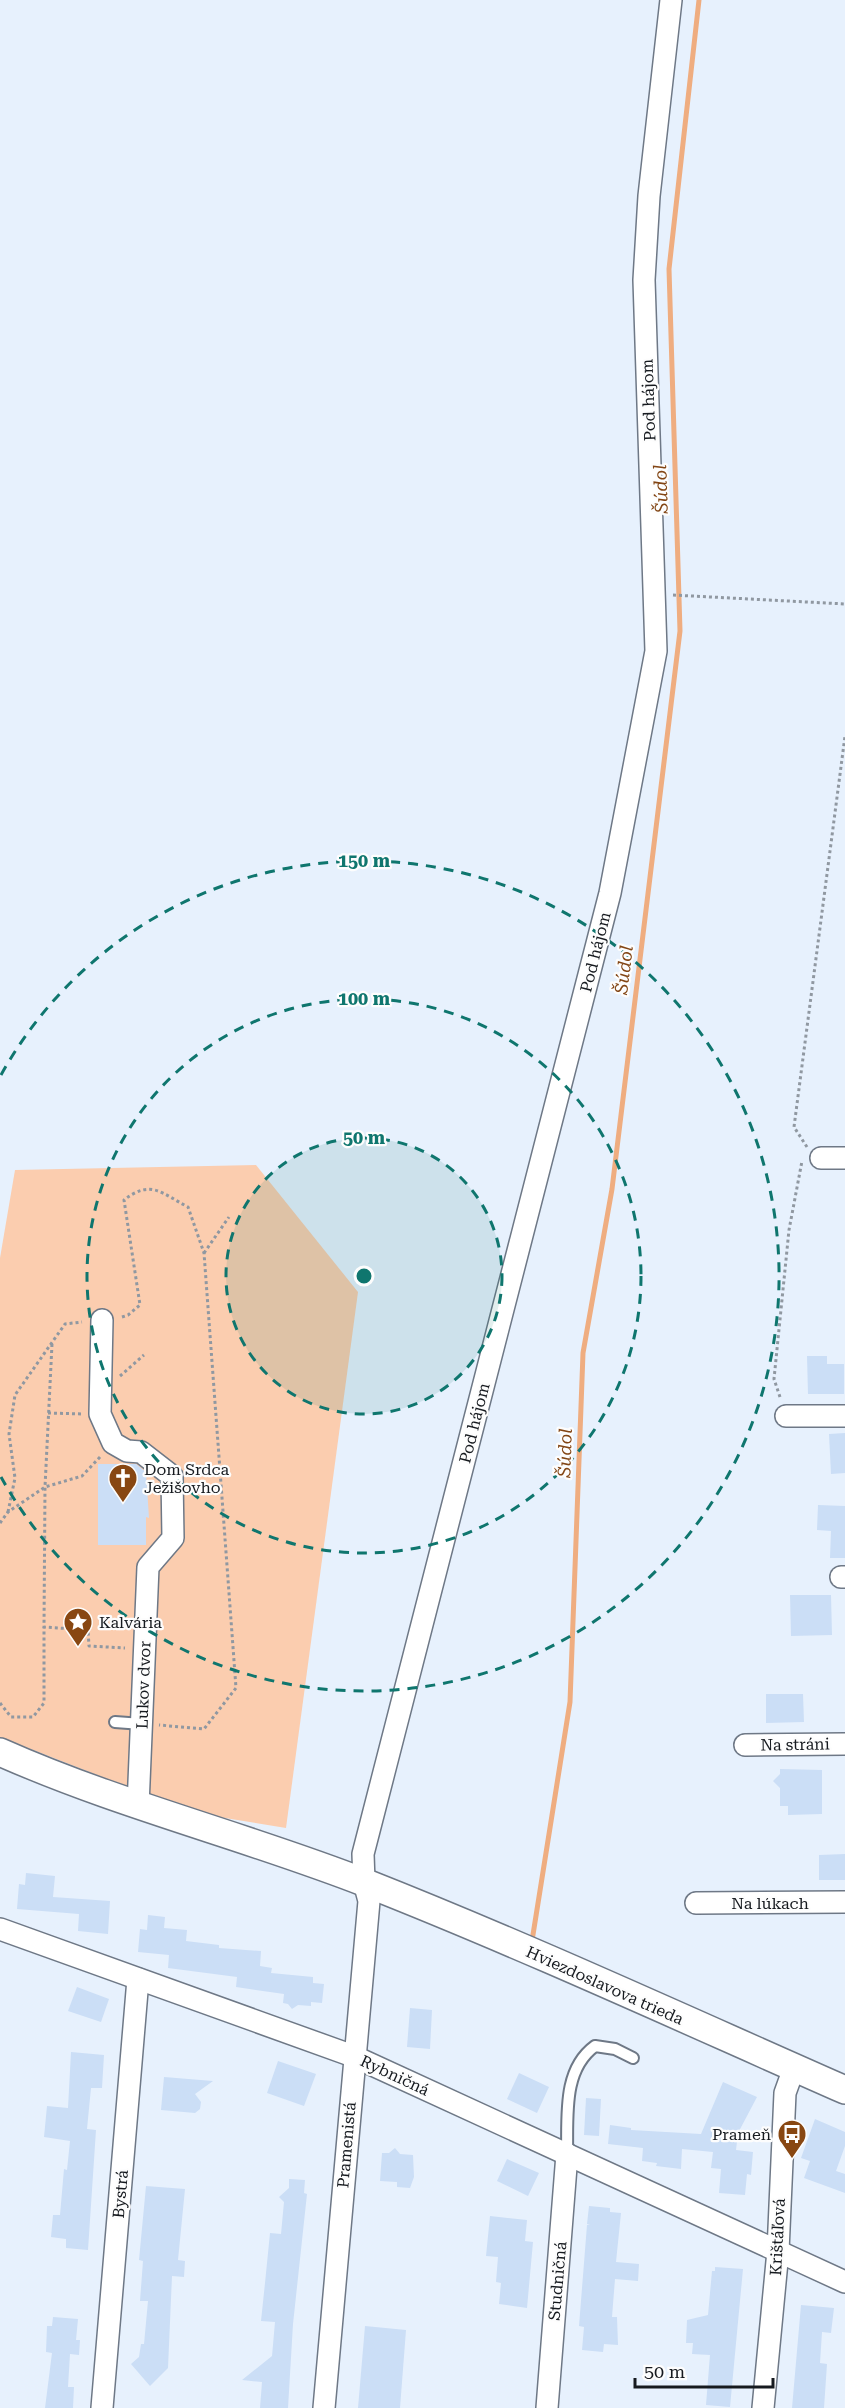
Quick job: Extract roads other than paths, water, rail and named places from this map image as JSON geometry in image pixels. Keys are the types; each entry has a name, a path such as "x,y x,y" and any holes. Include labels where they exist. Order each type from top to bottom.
{"street":[{"name":"Pod hájom","path":"364,1882 363,1854 610,893 656,651 644,280 649,196 671,0"},
{"path":"820,1158 845,1158"},
{"name":"Lukov dvor","path":"102,1320 100,1414 113,1443 127,1451 141,1452 172,1476 174,1538 148,1567 138,1806"},
{"path":"786,1416 845,1416"},
{"name":"Na stráni","path":"745,1745 845,1744"},
{"path":"0,1752 138,1806"},
{"name":"Hviezdoslavova trieda","path":"138,1806 364,1882 530,1951 845,2090"},
{"name":"Pramenistá","path":"324,2408 353,2056 369,1901 364,1882"},
{"name":"Na lúkach","path":"696,1903 845,1902"},
{"name":"Rybničná","path":"0,1929 353,2056 845,2282"},
{"name":"Bystrá","path":"102,2408 138,1979"},
{"name":"Krištáľová","path":"763,2408 778,2251 785,2093 794,2068"},
{"name":"Studničná","path":"547,2408 567,2154"}],"lane":[{"path":"115,1722 142,1724"},
{"path":"567,2154 569,2091 576,2067 584,2054 595,2046 615,2049 633,2058"}],"waterway":[{"name":"Šúdol","path":"532,1941 570,1702 583,1353 612,1189 680,631 669,269 699,0"}],"place":[{"name":"Dom Srdca Ježišovho","path":"123,1504"},
{"name":"Kalvária","path":"78,1648"},
{"name":"Prameň","path":"792,2160"}]}
